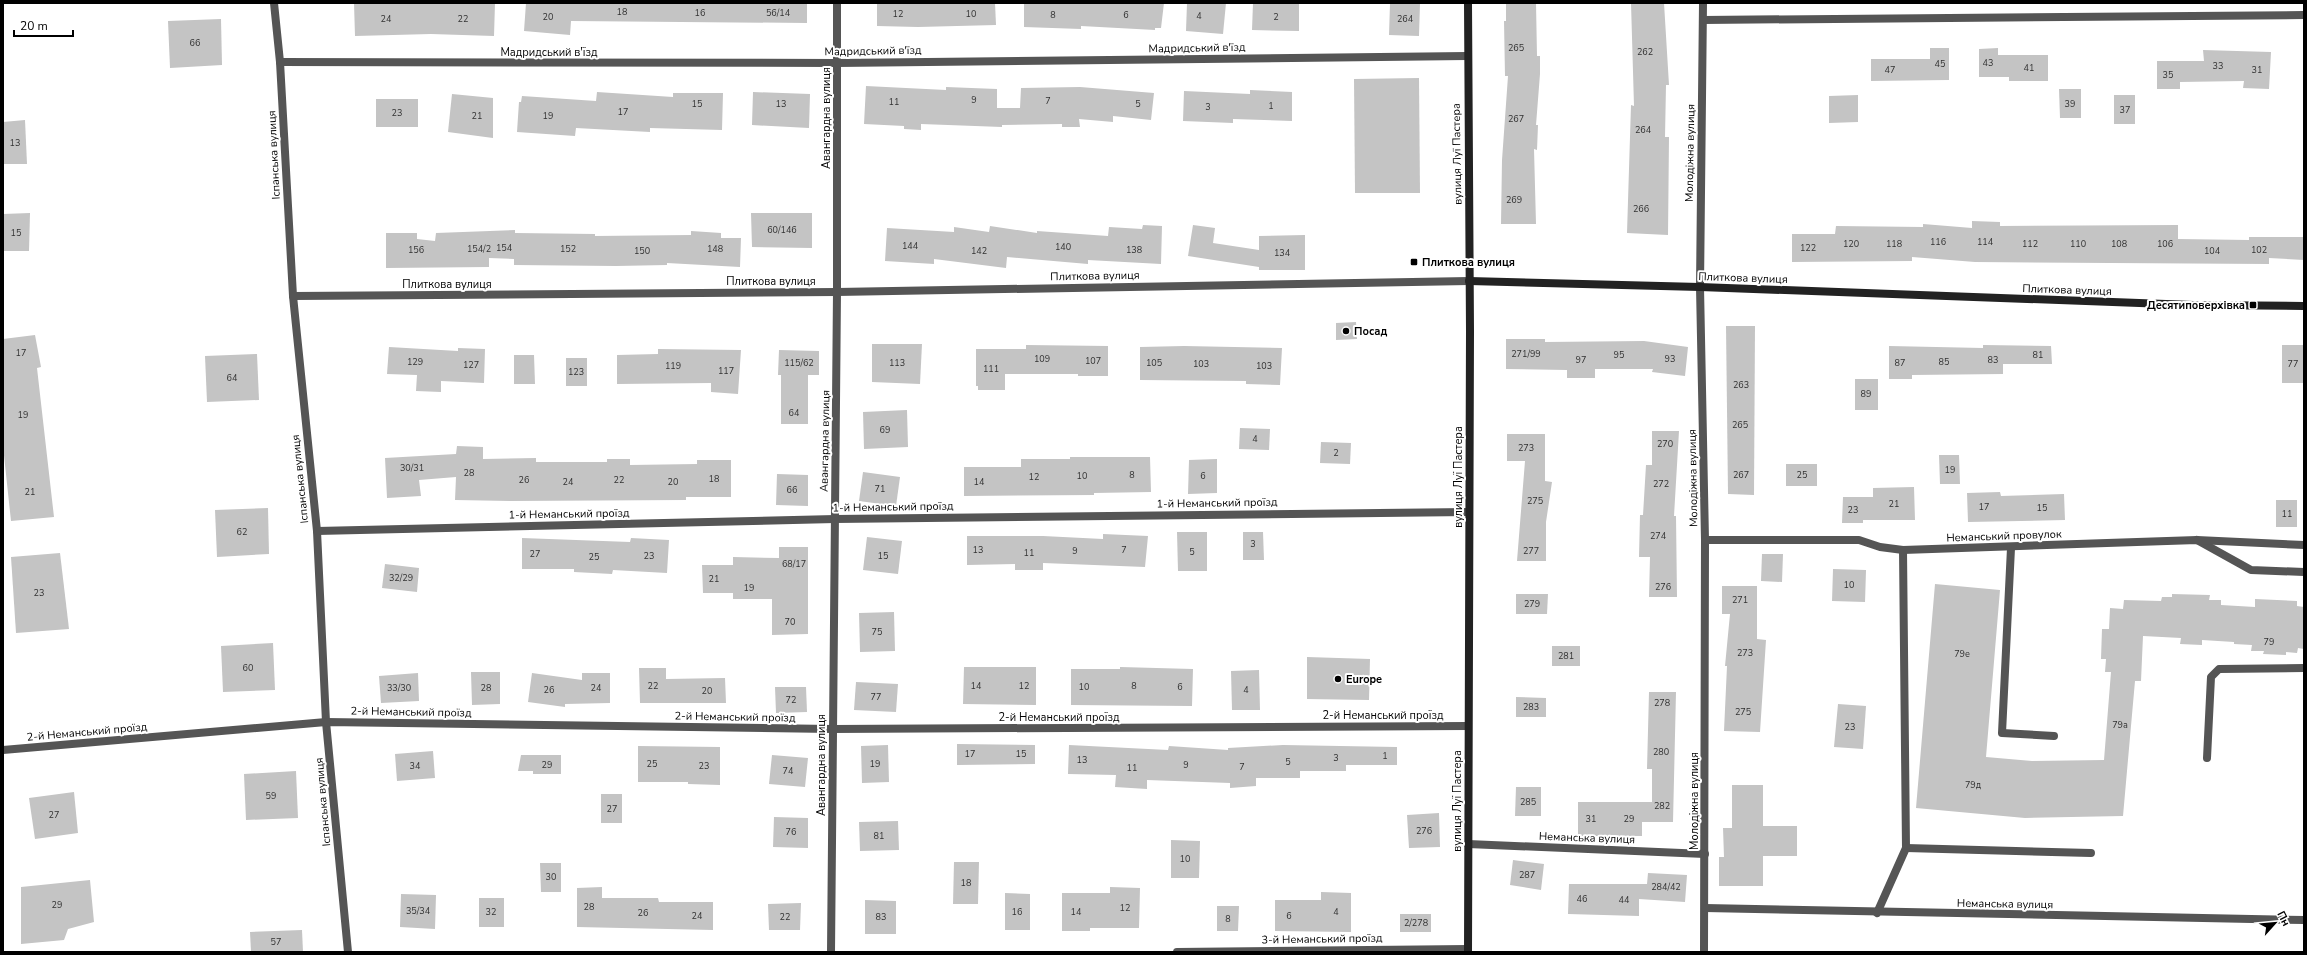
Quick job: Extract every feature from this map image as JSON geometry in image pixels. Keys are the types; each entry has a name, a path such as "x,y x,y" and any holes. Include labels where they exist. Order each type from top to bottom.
{"street":[{"name":"Іспанська вулиця","path":"274,3 280,62 293,296 317,531 326,722 348,952"},
{"name":"Авангардна вулиця","path":"831,952 837,292 837,3"},
{"name":"вулиця Луї Пастера","path":"1468,3 1468,950"},
{"name":"Молодіжна вулиця","path":"1703,3 1700,287 1706,540 1704,952"},
{"path":"1703,20 2304,15"},
{"name":"Мадридський в'їзд","path":"280,62 837,63 1467,56"},
{"name":"Плиткова вулиця","path":"293,296 837,292 1469,281 1700,287 1953,298 2193,305 2304,306"},
{"name":"1-й Неманський проїзд","path":"317,531 835,519 1469,512"},
{"name":"Неманський провулок","path":"1706,540 1859,540 1880,547 1903,550 2011,548 2197,540 2304,545"},
{"path":"2197,540 2251,570 2304,572"},
{"path":"2011,548 2002,733 2054,736"},
{"path":"1877,913 1906,848 1903,550"},
{"path":"2207,758 2211,677 2214,672 2219,670 2304,668"},
{"name":"2-й Неманський проїзд","path":"3,750 326,722 832,729 1468,726"},
{"name":"Неманська вулиця","path":"1468,844 1705,854"},
{"path":"1906,848 2091,853"},
{"name":"Неманська вулиця","path":"1705,908 1877,913 2304,920"},
{"name":"3-й Неманський проїзд","path":"1176,952 1468,950"}],"building":[{"path":"354,3 495,3 494,36 431,34 355,36"},
{"path":"526,3 807,3 807,23 571,21 570,35 524,31"},
{"path":"877,3 995,3 996,25 918,27 877,26"},
{"path":"1024,3 1164,3 1161,28 1155,28 1155,30 1081,26 1081,29 1024,27"},
{"path":"1187,3 1226,3 1223,34 1186,31"},
{"path":"1253,3 1299,3 1299,31 1252,30"},
{"path":"1390,3 1420,3 1419,36 1389,35"},
{"path":"1506,3 1536,3 1537,56 1540,56 1540,74 1536,125 1538,125 1537,150 1534,149 1536,224 1501,224 1502,160 1508,76 1505,76 1504,21 1506,21"},
{"path":"1631,3 1664,3 1669,85 1666,85 1665,137 1669,137 1668,235 1627,233 1631,105 1634,106"},
{"path":"221,19 222,65 170,68 168,21"},
{"path":"1930,48 1949,48 1949,80 1871,81 1871,59 1930,59"},
{"path":"1998,48 1998,55 2048,55 2048,81 2009,81 2009,77 1979,77 1979,49"},
{"path":"2203,50 2271,52 2269,89 2243,88 2244,81 2180,82 2180,89 2157,89 2157,61 2204,61"},
{"path":"1419,78 1420,193 1355,193 1354,79"},
{"path":"866,86 946,90 946,87 997,89 997,108 1020,108 1021,88 1080,87 1154,93 1151,120 1113,116 1113,122 1079,119 1080,127 1062,127 1062,124 1002,125 1002,127 921,124 921,130 904,129 904,126 864,124"},
{"path":"2059,89 2081,89 2081,118 2060,118"},
{"path":"1250,90 1292,92 1292,121 1233,119 1233,123 1183,121 1184,91 1250,94"},
{"path":"597,92 673,97 673,93 723,93 722,130 650,128 650,132 576,128 575,136 517,132 519,102 521,102 522,96 596,101"},
{"path":"753,92 810,94 809,128 752,125"},
{"path":"452,94 493,98 493,138 448,132"},
{"path":"1858,95 1858,122 1829,123 1829,96"},
{"path":"2114,95 2135,95 2135,124 2114,124"},
{"path":"376,99 418,99 418,127 376,127"},
{"path":"25,120 27,164 3,164 3,122"},
{"path":"30,213 29,251 3,251 3,214"},
{"path":"751,213 812,213 812,248 752,247"},
{"path":"1972,221 2000,222 2000,226 2178,225 2178,239 2249,240 2249,237 2304,237 2304,260 2269,258 2269,264 1975,262 1912,257 1912,261 1792,262 1792,234 1835,234 1836,226 1923,227 1923,224 1972,228"},
{"path":"1143,225 1162,226 1161,264 1088,260 1088,264 1007,257 1006,268 934,259 934,264 885,261 887,228 954,232 954,227 989,232 990,226 1037,233 1037,231 1108,236 1109,227 1142,229"},
{"path":"1193,225 1215,228 1213,243 1259,250 1259,236 1305,235 1305,270 1259,270 1259,267 1188,256"},
{"path":"515,230 515,233 595,234 595,236 691,235 691,231 721,233 721,238 741,238 740,267 667,263 667,265 616,266 514,265 514,259 489,258 489,267 386,268 386,233 417,233 417,239 435,241 436,233"},
{"name":"Посад","path":"1356,322 1357,339 1336,340 1336,323"},
{"path":"1726,326 1755,326 1754,495 1728,494"},
{"path":"35,335 41,367 37,368 54,517 11,521 3,446 3,339"},
{"path":"1506,339 1545,339 1545,342 1644,341 1688,347 1685,376 1652,372 1653,369 1595,369 1595,378 1567,378 1567,370 1506,369"},
{"path":"872,344 922,344 920,384 872,382"},
{"path":"1026,345 1108,346 1108,376 1078,376 1078,374 1005,374 1005,390 978,390 978,386 976,386 976,349 1026,349"},
{"path":"1983,345 2051,346 2052,364 2003,364 2003,374 1912,375 1912,379 1889,379 1889,346 1983,348"},
{"path":"2282,345 2304,345 2304,383 2282,383"},
{"path":"1184,346 1282,348 1280,385 1246,384 1246,381 1140,380 1140,347"},
{"path":"389,347 458,351 458,348 485,349 484,383 441,381 441,392 416,391 417,375 387,374"},
{"path":"658,349 741,350 738,394 711,392 711,383 617,384 617,355 658,354"},
{"path":"779,350 819,351 819,375 808,375 808,424 781,424 781,375 778,375"},
{"path":"257,354 259,400 207,402 205,356"},
{"path":"514,355 534,355 535,384 514,384"},
{"path":"566,358 587,358 587,386 566,386"},
{"path":"1855,379 1878,379 1878,410 1855,410"},
{"path":"907,410 908,447 864,449 863,412"},
{"path":"1240,428 1270,429 1269,450 1239,449"},
{"path":"1652,431 1679,431 1674,516 1676,516 1677,597 1649,597 1650,557 1639,557 1640,515 1643,515 1646,465 1652,465"},
{"path":"1507,434 1545,434 1545,481 1552,482 1546,522 1546,561 1517,561 1525,461 1507,461"},
{"path":"1321,442 1351,443 1350,464 1320,463"},
{"path":"457,446 483,447 483,459 536,458 536,462 607,462 607,459 630,459 630,465 697,464 697,460 731,460 731,497 686,497 686,500 455,500 456,477 419,480 421,496 387,498 385,458 456,454"},
{"path":"1939,455 1959,455 1960,484 1940,484"},
{"path":"1070,457 1150,457 1151,492 1094,493 1094,495 964,496 964,467 1021,467 1021,459 1070,459"},
{"path":"1217,459 1217,493 1188,494 1189,460"},
{"path":"1786,464 1817,464 1817,486 1786,486"},
{"path":"863,472 900,477 896,506 859,501"},
{"path":"777,474 808,475 808,506 776,505"},
{"path":"1914,487 1915,520 1863,520 1863,523 1842,523 1843,497 1873,497 1873,488"},
{"path":"2000,492 2001,496 2064,494 2065,520 1968,522 1967,493"},
{"path":"2276,500 2297,500 2297,527 2276,527"},
{"path":"268,508 269,554 217,557 215,510"},
{"path":"1177,532 1207,532 1207,571 1178,571"},
{"path":"1243,532 1263,532 1264,560 1243,560"},
{"path":"1103,534 1148,536 1145,567 1043,563 1043,570 1015,570 1015,564 967,565 967,536 1043,536 1103,539"},
{"path":"867,537 902,541 898,574 863,570"},
{"path":"522,538 630,542 631,538 669,540 667,573 613,570 612,574 574,572 574,569 522,569"},
{"path":"779,547 808,547 808,634 772,635 772,599 733,599 733,593 703,593 702,565 733,565 733,557 779,558"},
{"path":"60,553 69,629 16,633 11,557"},
{"path":"1762,554 1783,554 1782,582 1761,581"},
{"path":"385,564 419,568 417,592 382,588"},
{"path":"1833,569 1866,570 1865,602 1832,601"},
{"path":"1935,584 2000,590 1986,757 2032,761 2104,760 2111,672 2105,672 2106,659 2101,659 2102,629 2109,629 2110,608 2123,609 2124,600 2161,601 2162,597 2172,597 2172,594 2210,595 2209,600 2221,600 2221,605 2255,607 2255,599 2297,601 2297,606 2304,607 2304,649 2298,648 2297,653 2286,652 2286,655 2263,654 2264,651 2251,651 2252,645 2234,644 2234,642 2202,640 2202,645 2180,644 2181,638 2143,636 2141,681 2135,681 2123,816 2025,818 1916,808"},
{"path":"1722,586 1757,586 1757,639 1766,640 1760,732 1724,731 1727,666 1725,666 1730,614 1722,614"},
{"path":"1516,594 1548,594 1547,614 1516,614"},
{"path":"894,612 895,651 860,652 859,613"},
{"path":"273,643 275,690 223,692 221,646"},
{"path":"1552,646 1580,646 1580,666 1552,666"},
{"name":"Europe","path":"1307,657 1370,659 1369,700 1307,699"},
{"path":"964,667 1036,667 1036,705 963,704"},
{"path":"1120,667 1193,669 1192,706 1071,705 1071,669 1120,669"},
{"path":"639,668 666,668 666,679 725,678 726,703 640,703"},
{"path":"1259,670 1260,710 1232,710 1231,671"},
{"path":"471,672 500,672 500,704 472,705"},
{"path":"418,673 419,701 381,703 379,676"},
{"path":"532,673 582,680 582,673 610,673 610,703 565,704 565,707 528,702"},
{"path":"856,682 898,684 896,712 854,710"},
{"path":"775,687 806,687 807,712 776,713"},
{"path":"1649,692 1676,692 1673,822 1642,822 1642,836 1578,836 1578,802 1652,802 1652,769 1647,769"},
{"path":"1516,697 1546,698 1546,717 1516,717"},
{"path":"1838,704 1866,706 1863,749 1834,747"},
{"path":"957,744 1035,745 1035,764 957,765"},
{"path":"888,745 889,782 862,783 861,746"},
{"path":"1069,745 1168,750 1169,746 1228,750 1228,748 1283,745 1397,747 1397,765 1346,765 1346,771 1300,771 1300,778 1256,778 1256,786 1230,788 1230,783 1147,780 1147,789 1115,787 1116,775 1068,774"},
{"path":"638,746 720,747 720,785 688,784 688,782 638,782"},
{"path":"433,751 435,778 397,781 395,754"},
{"path":"521,755 561,755 561,774 533,774 533,771 518,771"},
{"path":"772,755 808,758 805,787 769,784"},
{"path":"296,771 298,818 246,820 244,774"},
{"path":"1732,785 1763,785 1763,826 1797,826 1797,856 1763,856 1763,886 1719,886 1719,857 1724,857 1723,828 1732,828"},
{"path":"1516,787 1541,787 1541,816 1515,816"},
{"path":"74,792 78,833 35,839 29,798"},
{"path":"601,794 622,794 622,823 601,823"},
{"path":"1439,813 1440,847 1409,848 1407,815"},
{"path":"774,817 808,818 808,848 773,847"},
{"path":"898,821 899,850 860,851 859,822"},
{"path":"1171,840 1200,841 1199,878 1171,878"},
{"path":"1513,860 1544,864 1541,890 1510,885"},
{"path":"954,862 979,862 978,904 953,904"},
{"path":"540,863 561,863 561,892 541,892"},
{"path":"1648,873 1687,875 1685,902 1639,899 1639,916 1568,914 1569,884 1647,884"},
{"path":"90,880 94,922 68,929 64,940 21,944 21,887"},
{"path":"602,887 602,898 658,898 659,902 713,902 713,930 577,927 577,888"},
{"path":"1110,887 1140,888 1139,928 1090,928 1090,931 1062,931 1062,893 1110,893"},
{"path":"1321,892 1351,893 1351,932 1275,931 1275,900 1321,900"},
{"path":"1005,893 1030,894 1030,930 1005,930"},
{"path":"401,894 436,895 435,929 400,927"},
{"path":"479,898 504,898 504,927 479,927"},
{"path":"865,900 896,901 896,934 865,934"},
{"path":"801,903 800,930 769,930 768,904"},
{"path":"1217,906 1239,906 1238,931 1217,931"},
{"path":"1400,914 1431,914 1431,932 1400,932"},
{"path":"302,930 303,952 251,952 250,932"}],"place":[{"name":"Плиткова вулиця","path":"1414,262"},
{"name":"Десятиповерхівка","path":"2253,305"},
{"name":"Посад","path":"1346,331"},
{"name":"Europe","path":"1338,679"}]}
